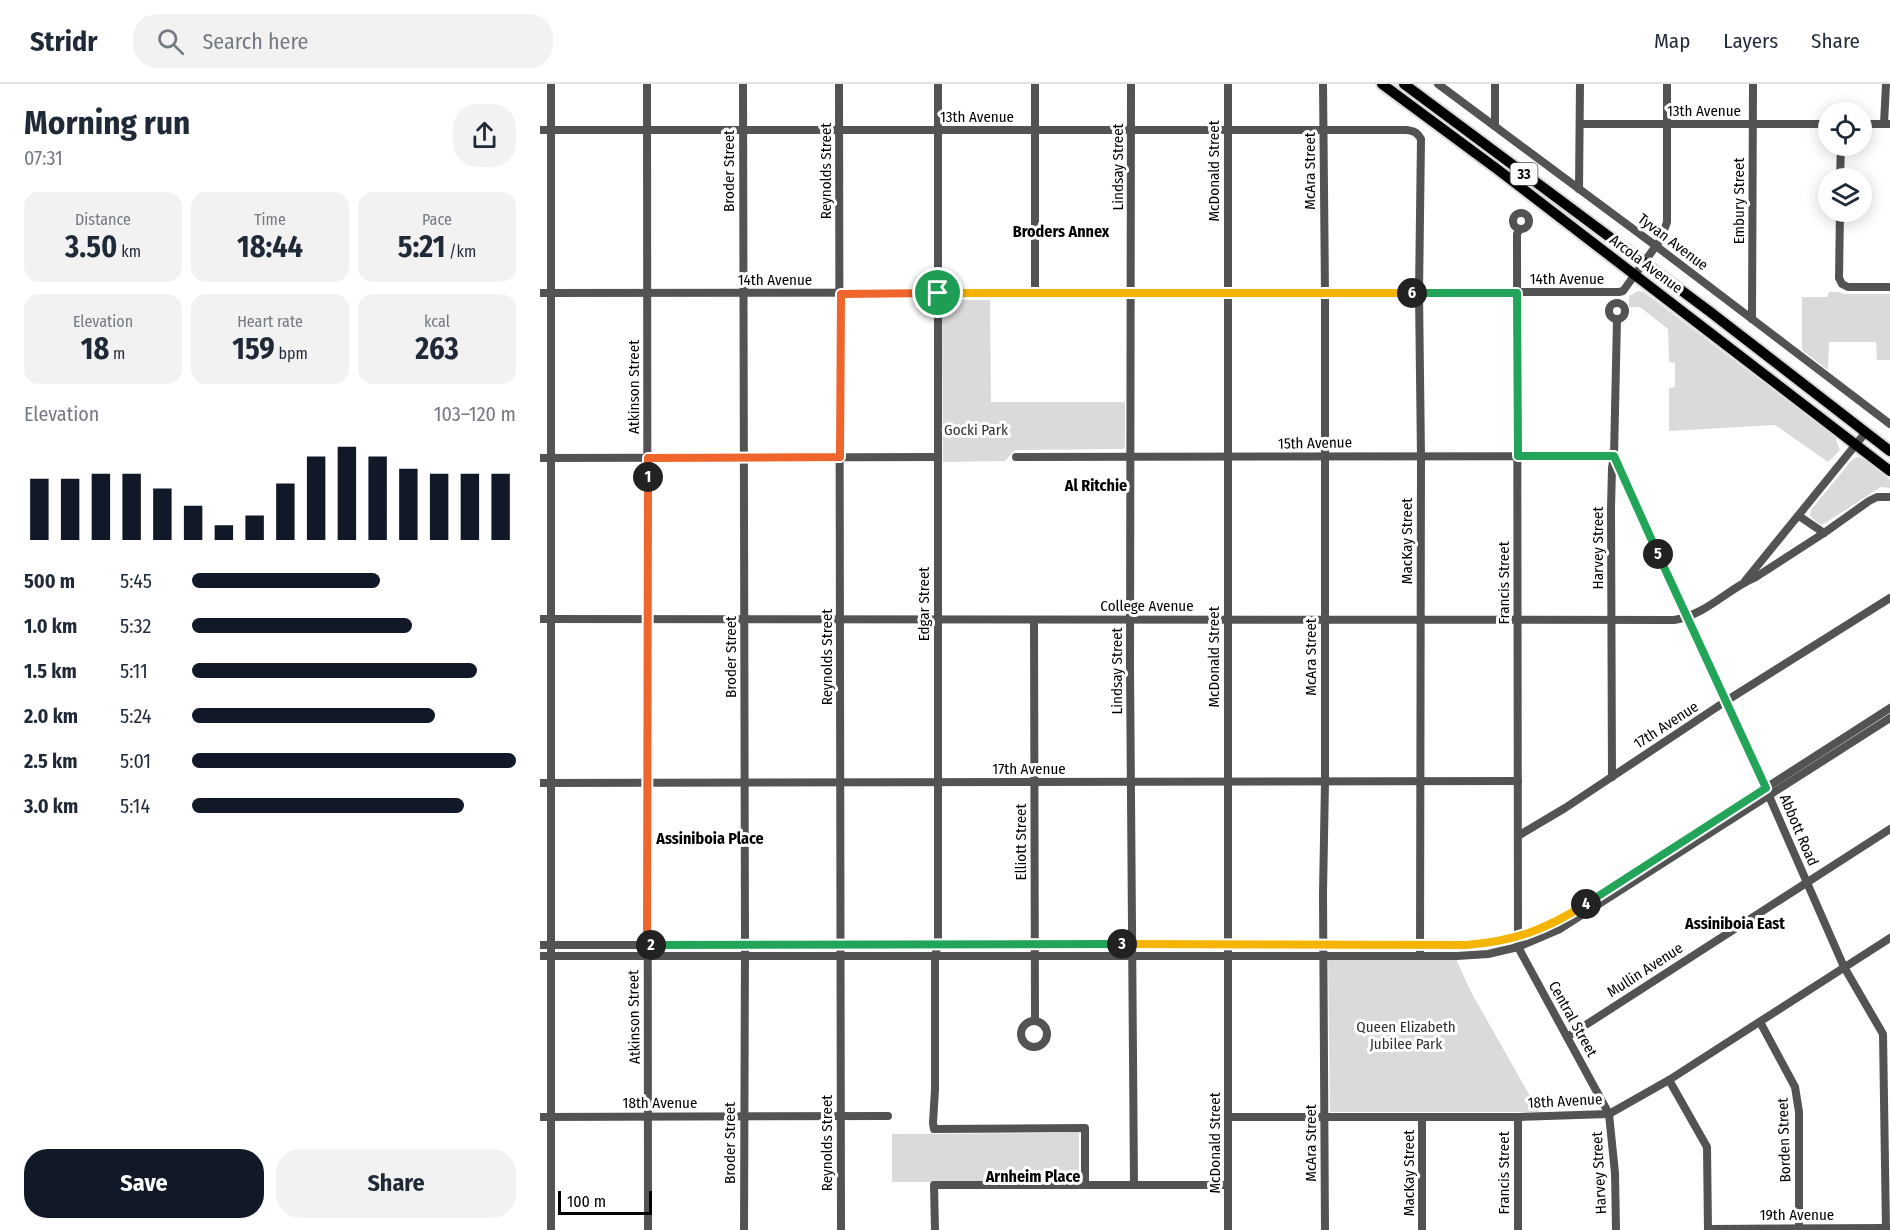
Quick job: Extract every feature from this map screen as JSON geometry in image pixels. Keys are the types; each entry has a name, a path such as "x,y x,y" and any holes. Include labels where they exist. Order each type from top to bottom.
{"main road":[{"name":"Arcola Avenue","path":"1382,84 1635,274 1890,471"},
{"name":"Arcola Avenue","path":"1404,84 1718,318 1890,451"}],"street":[{"path":"551,84 551,1230"},
{"name":"Atkinson Street","path":"647,84 648,1230"},
{"name":"Broder Street","path":"743,84 744,1230"},
{"name":"Reynolds Street","path":"839,84 841,1230"},
{"name":"Edgar Street","path":"938,84 938,944 935,956 933,1123 934,1129 1085,1128 1085,1185"},
{"path":"1035,84 1035,292"},
{"name":"Lindsay Street","path":"1131,84 1130,782 1134,1185"},
{"name":"McDonald Street","path":"1228,84 1228,1230"},
{"name":"McAra Street","path":"1323,84 1325,1230"},
{"name":"Tyvan Avenue","path":"1438,84 1890,424"},
{"path":"1495,84 1495,126"},
{"path":"1579,189 1580,84"},
{"name":"14th Avenue","path":"540,293 1619,292 1623,291 1665,232 1667,222 1667,84"},
{"name":"Embury Street","path":"1752,319 1753,84"},
{"path":"1886,84 1887,124"},
{"name":"13th Avenue","path":"1580,124 1818,124"},
{"name":"13th Avenue","path":"540,130 1413,130"},
{"name":"MacKay Street","path":"1413,130 1421,139 1419,293 1420,955"},
{"path":"1840,222 1839,278 1842,284 1848,287 1890,287"},
{"name":"Francis Street","path":"1518,937 1517,234 1520,229"},
{"name":"Harvey Street","path":"1612,777 1611,498 1617,319"},
{"name":"College Avenue","path":"1744,582 1866,432"},
{"name":"15th Avenue","path":"1016,457 1614,456"},
{"name":"Abbott Road","path":"1614,456 1768,792 1844,967 1883,1034 1888,1156 1886,1229"},
{"path":"540,458 938,457"},
{"name":"College Avenue","path":"540,619 1674,620 1687,618 1701,611 1744,582 1756,578 1876,497 1890,497"},
{"path":"1799,516 1824,533"},
{"name":"17th Avenue","path":"1518,836 1890,598"},
{"name":"Elliott Street","path":"1034,620 1035,1021"},
{"path":"540,945 745,945 935,956 1488,954 1518,947 1560,929 1768,792 1890,708"},
{"path":"540,956 745,955 938,944 1466,945 1492,942 1518,937 1559,921 1890,718"},
{"name":"17th Avenue","path":"540,783 1518,781"},
{"name":"Mullin Avenue","path":"1567,1037 1890,829"},
{"name":"Central Street","path":"1518,937 1518,947 1609,1114"},
{"name":"18th Avenue","path":"1228,1117 1518,1117 1609,1114 1669,1080 1890,938"},
{"name":"Borden Street","path":"1760,1022 1795,1087 1799,1112 1799,1229"},
{"path":"1669,1080 1707,1147 1708,1229"},
{"name":"Harvey Street","path":"1609,1114 1615,1173 1616,1230"},
{"name":"18th Avenue","path":"540,1117 888,1116"},
{"name":"MacKay Street","path":"1422,1117 1422,1230"},
{"name":"Francis Street","path":"1518,1117 1518,1230"},
{"path":"934,1230 934,1185 1228,1185"},
{"name":"19th Avenue","path":"1708,1229 1886,1229"}],"green space":[{"path":"1638,291 1644,292 1835,437 1840,450 1828,462 1775,425 1669,431 1669,388 1675,387 1675,363 1669,362 1668,329 1640,307 1629,307 1629,296"},
{"path":"1829,292 1890,294 1890,360 1877,360 1876,342 1829,342 1828,370 1802,350 1802,297 1827,297"},
{"name":"Gocki Park","path":"946,300 990,300 991,402 1125,402 1125,447 1123,449 1015,450 1005,461 943,462 942,304"},
{"path":"1857,457 1864,459 1890,480 1890,488 1881,487 1822,525 1818,523 1810,516 1811,510 1851,461"},
{"name":"Queen Elizabeth Jubilee Park","path":"1328,958 1456,959 1471,992 1539,1112 1330,1112"},
{"path":"1079,1133 1079,1182 892,1182 892,1134"}],"district":[{"name":"Broders Annex","path":"1061,231"},
{"name":"Al Ritchie","path":"1096,485"},
{"name":"Assiniboia Place","path":"710,838"},
{"name":"Assiniboia East","path":"1735,923"},
{"name":"Arnheim Place","path":"1033,1176"}],"route":[{"path":"938,293 1517,293 1518,456 1614,456 1766,788 1559,921 1518,937 1492,942 1466,945 647,945 648,458 840,457 841,294 938,293"}]}
